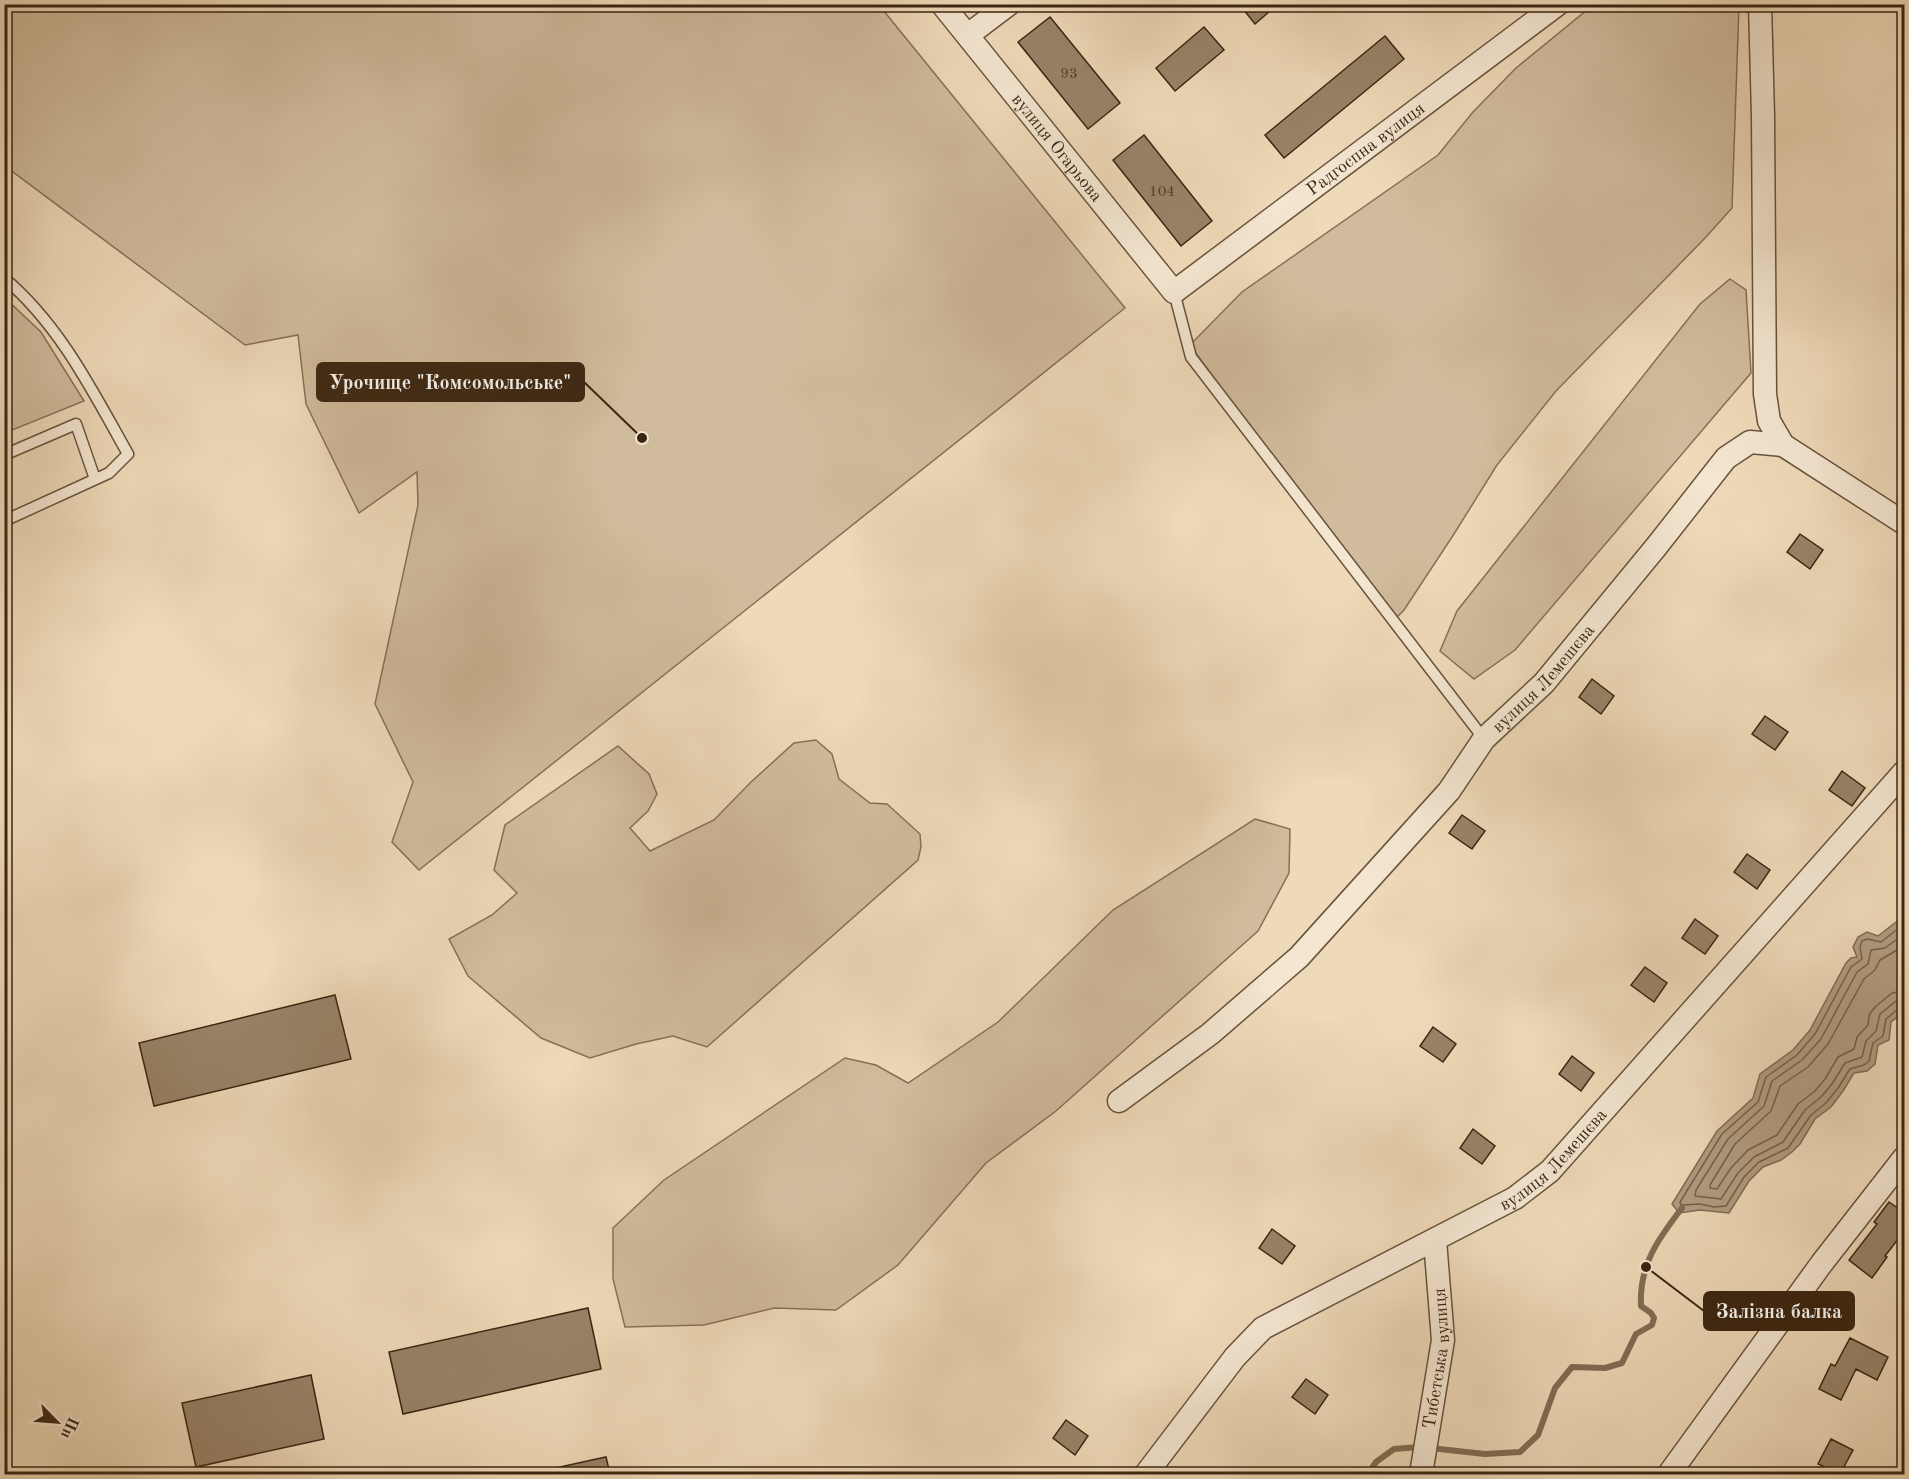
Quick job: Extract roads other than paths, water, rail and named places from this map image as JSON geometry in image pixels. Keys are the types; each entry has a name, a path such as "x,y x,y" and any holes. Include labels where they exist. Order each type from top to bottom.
{"street":[{"name":"вулиця Огарьова","path":"942,4 1174,292"},
{"path":"968,35 1009,4"},
{"name":"Радгоспна вулиця","path":"1174,292 1558,4"},
{"path":"1760,4 1765,394 1769,421 1783,445 1905,523"},
{"name":"вулиця Лемешєва","path":"1119,1101 1210,1034 1299,957 1449,791 1484,739 1544,683 1726,458 1750,442 1783,445"},
{"name":"вулиця Лемешєва","path":"1146,1474 1235,1356 1263,1328 1515,1198 1550,1171 1905,772"},
{"path":"1669,1474 1822,1263 1905,1158"},
{"name":"Тибетська вулиця","path":"1421,1474 1443,1340 1435,1240"}],"lane":[{"path":"4,278 24,294 74,359 128,454 109,473 4,521"},
{"path":"1174,292 1191,357 1484,739"},
{"path":"4,455 76,424 96,479"}],"water":[{"path":"1904,916 1904,1012 1891,1022 1889,1040 1878,1045 1875,1064 1867,1071 1854,1073 1831,1107 1815,1119 1800,1144 1781,1160 1763,1167 1749,1181 1729,1213 1700,1210 1679,1213 1672,1204 1717,1131 1753,1098 1760,1074 1793,1050 1810,1030 1846,963 1851,958 1857,957 1853,947 1858,937 1867,932 1878,936"}],"waterway":[{"path":"1430,1448 1485,1454 1520,1452 1538,1435 1555,1388 1572,1367 1605,1368 1622,1363 1636,1334 1652,1325 1654,1318 1641,1306 1643,1278 1658,1242 1682,1208"},
{"path":"1368,1474 1376,1462 1394,1449 1419,1447"}],"place":[{"name":"Урочище \"Комсомольське\"","path":"642,438"},
{"name":"Залізна балка","path":"1646,1267"}]}
